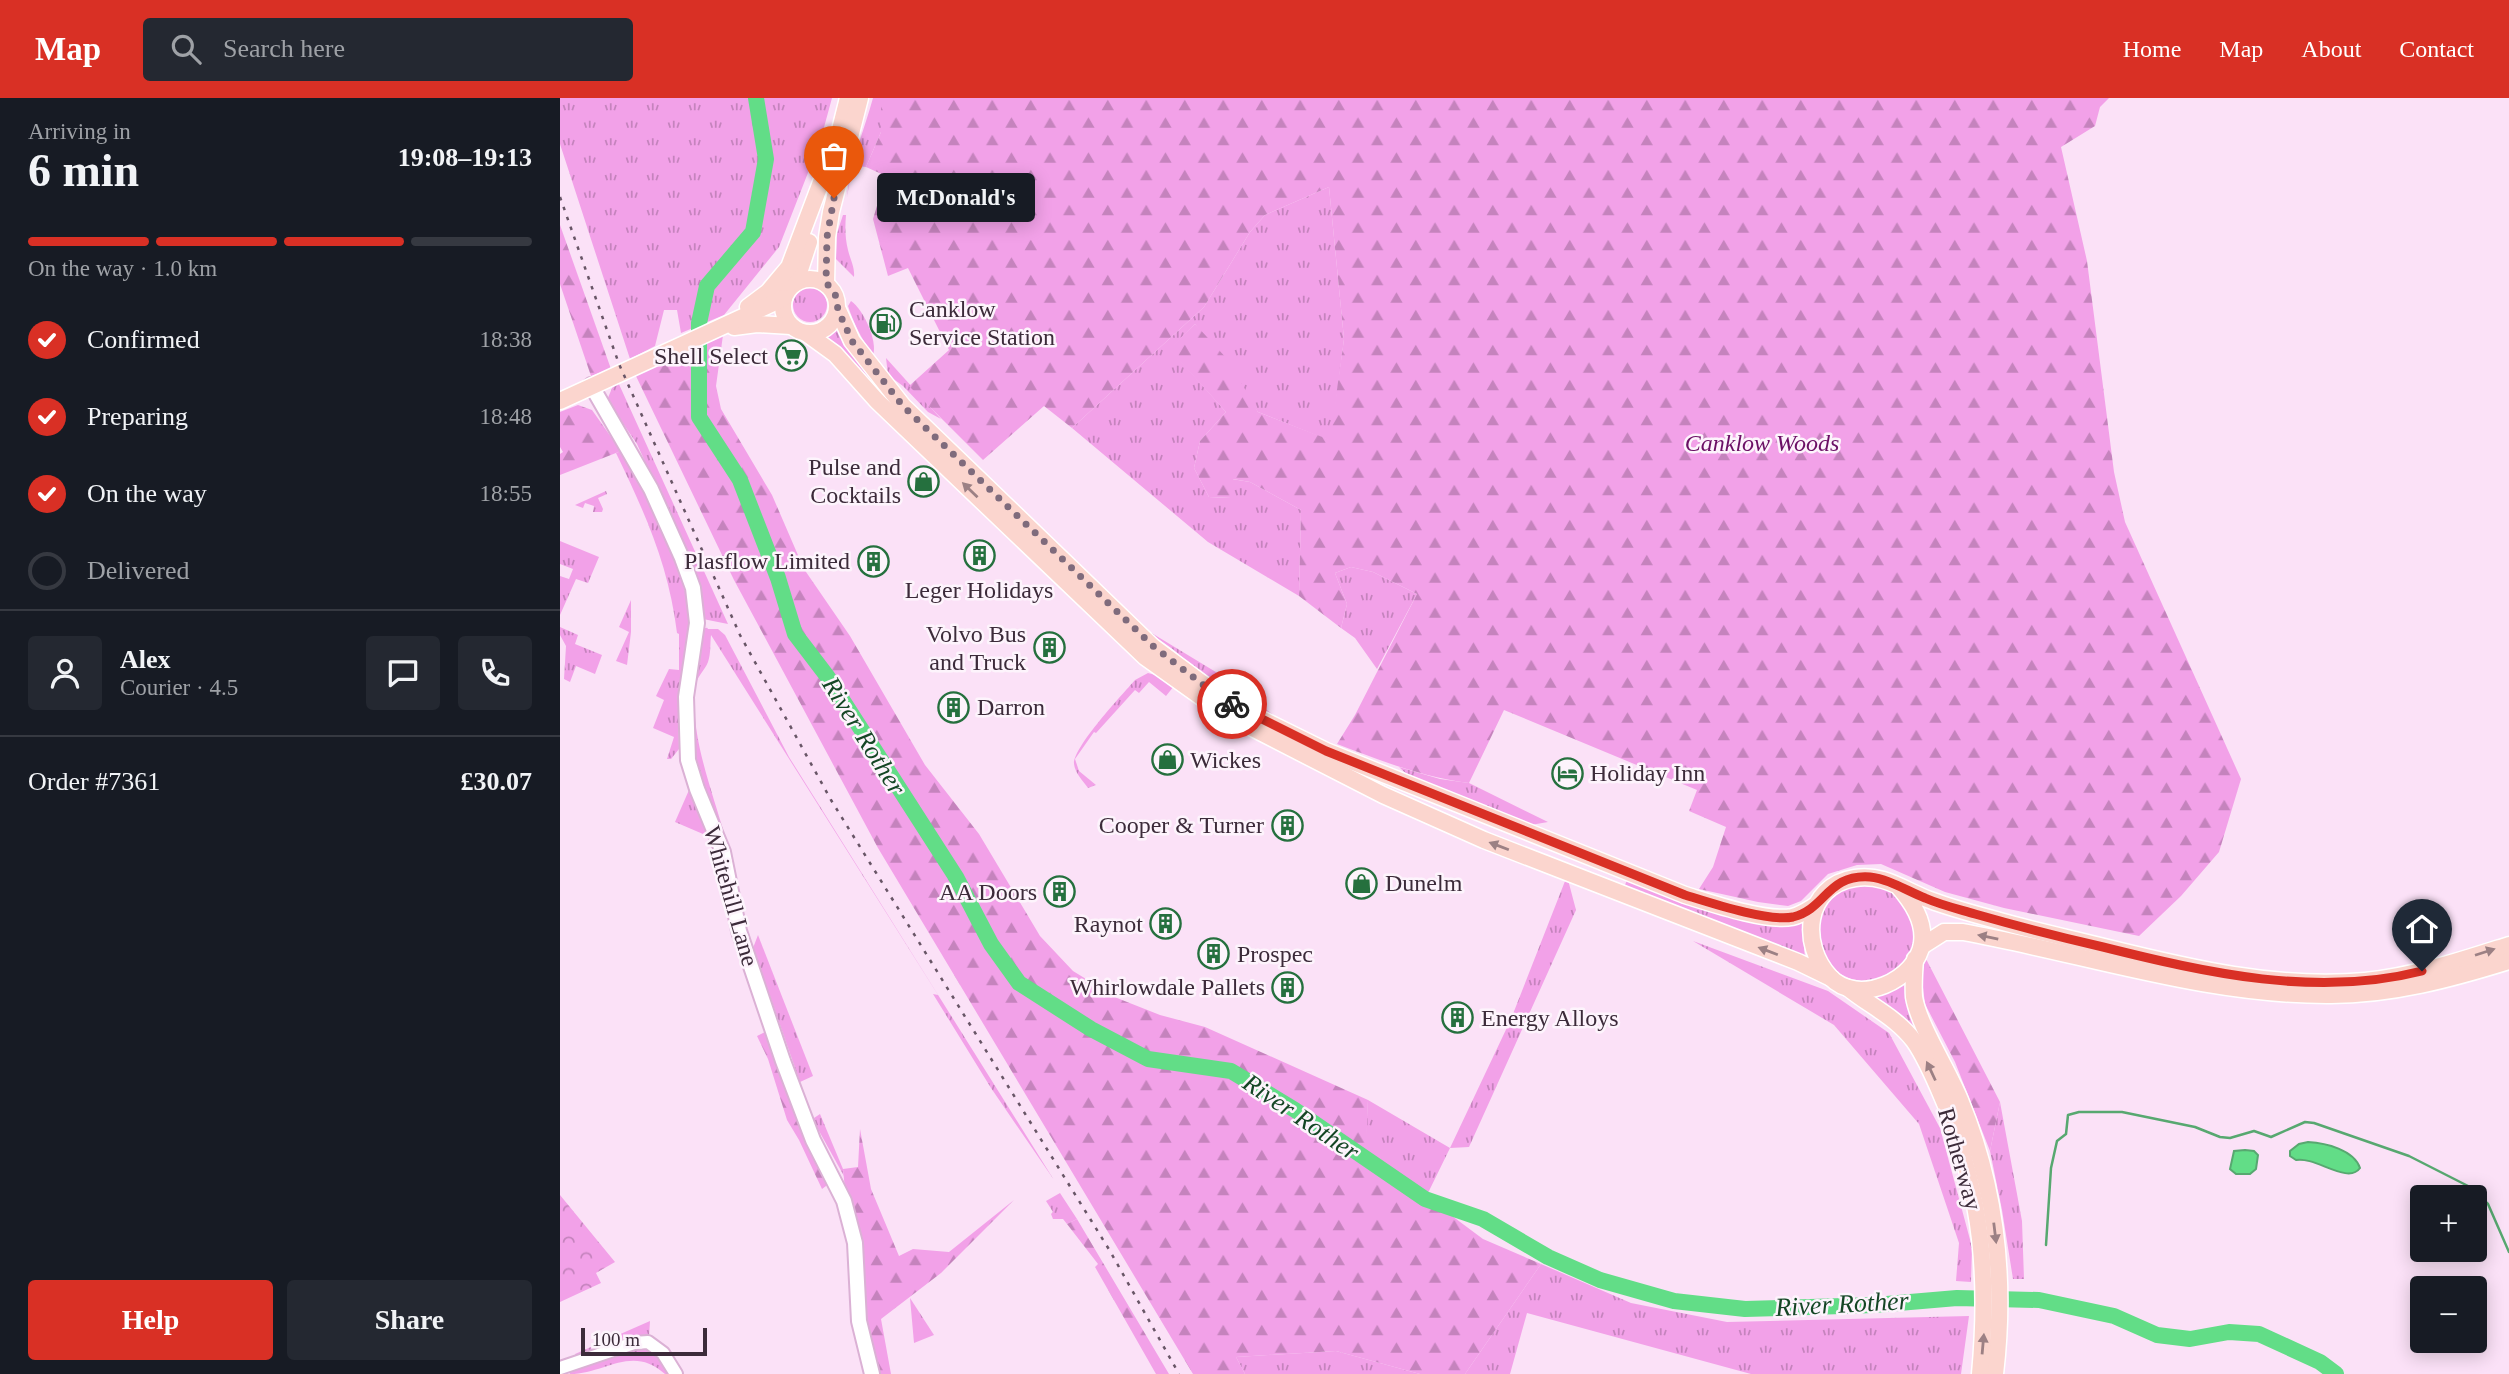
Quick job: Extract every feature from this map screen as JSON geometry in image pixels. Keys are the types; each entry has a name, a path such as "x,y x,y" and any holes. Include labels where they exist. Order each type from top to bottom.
{"main road":[{"path":"796,282 848,98"},
{"path":"860,98 827,237 826,282 836,296 838,310 852,341 903,406 1162,654 1206,687 1243,710 1326,751 1685,895 1731,908 1783,918 1802,914 1816,905 1828,890 1852,878 1872,877 1938,903 2008,924 2208,971 2272,980 2328,983 2408,975 2509,945"},
{"path":"712,332 768,292 789,267 837,140"},
{"path":"826,282 811,278 796,282 788,289 783,311 798,329 835,354 886,409 1144,657 1225,714 1383,795 1484,840 1798,962 1837,981 1864,989 1884,986 1899,979 1918,952 1935,936 1952,931 2214,984 2293,994 2367,993 2416,986 2509,961"},
{"path":"560,401 784,298"},
{"path":"712,332 757,324 819,332 828,327 838,310"},
{"name":"Whitehill Lane","path":"591,385 651,489 693,588 697,623 686,697 685,740 688,760 696,789 723,852 737,925 782,1060 802,1115 841,1193 849,1216 855,1251 858,1311 872,1374"},
{"path":"903,406 932,421 942,431"},
{"path":"1284,718 1326,751"},
{"path":"1898,886 1921,926 1918,952"},
{"path":"1816,905 1811,919 1814,949 1837,981"},
{"path":"2008,924 2023,937 2026,946"},
{"name":"Rotherway","path":"1918,952 1913,986 1916,1006 1960,1100 1984,1172 1993,1215 1995,1374"},
{"name":"Rotherway","path":"1837,981 1894,1019 1924,1056 1957,1135 1971,1182 1980,1234 1992,1278"},
{"name":"Rotherway","path":"1980,1374 1993,1314"}],"street":[{"path":"560,1368 634,1343 648,1342 663,1353 676,1374"}],"green space":[{"path":"560,98 832,98 820,142 779,247 724,315 681,333 677,310 664,310 655,346 630,359 560,144"},
{"path":"873,98 881,98 881,132 866,167 857,166 851,174"},
{"name":"Canklow Woods","path":"881,98 2109,98 2100,107 2095,126 2061,147 2087,261 2114,472 2125,522 2241,779 2219,852 2181,896 2139,936 2004,908 1945,892 1881,864 1857,865 1828,874 1801,901 1788,906 1699,889 1713,867 1726,827 1689,811 1697,790 1504,710 1469,783 1419,773 1337,744 1355,715 1417,594 1373,572 1351,567 1335,573 1347,604 1341,628 1299,596 1301,510 1250,482 1233,479 1231,498 1209,497 1194,468 1200,441 1226,412 1169,349 1195,324 1229,361 1258,412 1330,440 1344,339 1329,187 1265,215 1250,232 1204,307 1072,428 1044,406 983,460 909,386 949,350 908,268 888,276 873,219 886,176 866,167 881,132"},
{"path":"1329,187 1344,339 1331,441 1258,412 1195,324 1170,349 1226,412 1200,441 1194,468 1209,497 1230,498 1232,479 1250,482 1301,510 1299,596 1208,542 1072,428 1204,307 1250,232 1265,215"},
{"path":"843,215 846,215 846,241 854,277 836,259 837,233"},
{"path":"560,225 611,369 591,376 560,284"},
{"path":"810,288 822,293 827,305 822,317 810,322 798,317 793,305 798,293"},
{"path":"851,301 868,326 873,342 873,355 853,319 848,306"},
{"path":"838,326 880,383 876,387 849,357 824,336"},
{"path":"723,335 716,386 721,409 772,495 804,569 850,636 925,765 979,834 1040,936 1073,971 1117,998 1160,1015 1205,1027 1368,1100 1366,1152 1483,1239 1541,1264 1465,1374 1420,1374 1336,1351 1236,1357 1245,1374 1193,1374 878,848 734,580 635,374"},
{"path":"886,358 941,419 928,412 903,386 888,375"},
{"path":"618,382 728,624 703,619 689,558 637,444 607,400 613,386"},
{"path":"578,405 592,410 621,451 560,475 560,454 563,452 560,447 560,412"},
{"path":"621,451 653,507 674,554 689,605 690,636 678,692 679,749 671,759 667,759 674,737 653,728 664,700 656,696 669,669 679,670 679,634 662,562 637,497 616,453"},
{"path":"606,491 607,494 598,498 602,512 593,512 594,506 585,503 583,508 575,505"},
{"path":"560,541 599,557 588,583 576,579 560,615 560,576 569,579 573,569 560,564"},
{"path":"1351,567 1373,572 1417,594 1377,669 1355,638 1341,628 1347,604 1335,573"},
{"path":"631,600 627,665 616,661 629,632 619,627"},
{"path":"706,626 708,629 718,629 725,635 789,757 1054,1180 991,1088 933,994 938,995 711,635 709,659 696,685 695,721 702,760 724,833 701,781 693,746 694,679 702,628 707,628"},
{"path":"1140,626 1229,680 1286,725 1230,694 1192,668 1174,650"},
{"path":"560,627 578,635 575,644 602,655 595,674 576,666 570,682 564,679 566,646 560,635"},
{"path":"1148,673 1163,677 1174,686 1166,696 1149,682 1139,693 1135,690 1096,733 1094,732 1075,759 1089,734 1135,680"},
{"path":"1075,759 1079,771 1096,785 1088,788 1076,771"},
{"path":"1399,767 1440,779 1469,783 1548,822 1525,826 1413,780"},
{"path":"689,790 710,837 675,822"},
{"path":"1567,876 1576,910 1469,1147 1450,1148 1511,1019"},
{"path":"1627,880 1678,898 1804,919 1805,958 1654,901 1625,885"},
{"path":"1866,883 1885,887 1900,898 1911,913 1915,932 1911,951 1900,966 1885,977 1866,981 1847,977 1832,966 1821,951 1817,932 1821,913 1832,898 1847,887"},
{"path":"758,935 813,1076 800,1082 753,948"},
{"path":"1693,941 1828,991 1889,1033 1940,1128 1972,1247 1971,1282 1956,1281 1959,1243 1919,1124 1834,1025"},
{"path":"1925,957 2000,1102 1990,1151 1955,1062 1925,1004 1922,979"},
{"path":"1908,980 1929,1046 1867,996 1889,991"},
{"path":"765,1032 799,1125 828,1179 822,1189 787,1120 768,1059 757,1036"},
{"path":"1368,1100 1450,1148 1428,1193 1365,1151"},
{"path":"2000,1102 2022,1221 2024,1279 2013,1279 1990,1151"},
{"path":"820,1114 844,1176 814,1122 814,1118"},
{"path":"860,1129 871,1189 899,1256 913,1249 949,1252 1014,1200 941,1273 881,1319 891,1374 880,1374 868,1330 845,1190 843,1169 858,1167"},
{"path":"1060,1193 1077,1219 1067,1224 1063,1219 1053,1219 1053,1212 1046,1201"},
{"path":"560,1195 615,1262 596,1273 601,1283 560,1302"},
{"path":"1077,1219 1169,1374 1156,1374 1095,1267 1098,1264 1067,1224"},
{"path":"1541,1264 1631,1303 1727,1322 1969,1316 1961,1374 1751,1374 1527,1313 1510,1374 1465,1374"},
{"path":"910,1298 934,1335 914,1343"},
{"path":"650,1321 649,1337 576,1357 575,1354"},
{"path":"644,1348 657,1354 671,1374 665,1374 653,1365 641,1361 618,1363 583,1373 569,1372 631,1349"},
{"path":"1336,1351 1420,1374 1245,1374 1236,1357"}],"shaded area":[{"path":"2308,1142 2346,1152 2360,1168 2355,1172 2339,1172 2290,1156 2290,1151 2299,1144"},
{"path":"2234,1151 2254,1151 2258,1155 2256,1169 2250,1174 2236,1174 2230,1169"}],"waterway":[{"name":"River Rother","path":"756,98 766,159 753,232 707,286 699,323 699,417 740,480 778,578 795,634 827,676 956,877 991,944 1019,983 1091,1029 1148,1059 1231,1071 1295,1110 1425,1199 1483,1219 1548,1257 1600,1280 1674,1301 1745,1309 1875,1305 1957,1298 2039,1300 2114,1316 2157,1335 2190,1339 2229,1332 2259,1334 2320,1362 2336,1374"},
{"path":"2046,1245 2051,1168 2057,1141 2066,1134 2068,1115 2079,1112 2122,1112 2195,1127 2230,1138 2254,1131 2271,1137 2305,1122 2314,1123 2409,1156 2470,1187 2488,1204 2509,1252"}],"railway":[{"path":"560,197 619,364 740,635 831,800 1110,1251 1179,1374"}],"way so far":[{"path":"834,198 827,237 826,282 833,289 838,310 852,341 875,372 903,406 1153,646 1232,704"}],"place":[{"name":"McDonald's","path":"834,198"},
{"name":"Canklow Service Station","path":"886,323"},
{"name":"Shell Select","path":"791,356"},
{"name":"Pulse and Cocktails","path":"924,481"},
{"name":"Leger Holidays","path":"979,556"},
{"name":"Plasflow Limited","path":"873,561"},
{"name":"Volvo Bus and Truck","path":"1049,648"},
{"name":"Darron","path":"954,707"},
{"name":"Wickes","path":"1167,760"},
{"name":"Holiday Inn","path":"1567,773"},
{"name":"Cooper & Turner","path":"1287,825"},
{"name":"Dunelm","path":"1362,883"},
{"name":"AA Doors","path":"1060,892"},
{"name":"Raynot","path":"1166,924"},
{"name":"Prospec","path":"1214,954"},
{"name":"Whirlowdale Pallets","path":"1288,987"},
{"name":"Energy Alloys","path":"1458,1018"}],"route":[{"path":"1232,704 1283,731 1367,768 1685,895 1731,908 1783,918 1793,917 1816,905 1828,890 1842,881 1872,877 1927,899 2012,925 2208,971 2272,980 2328,983 2367,981 2422,971"}]}
